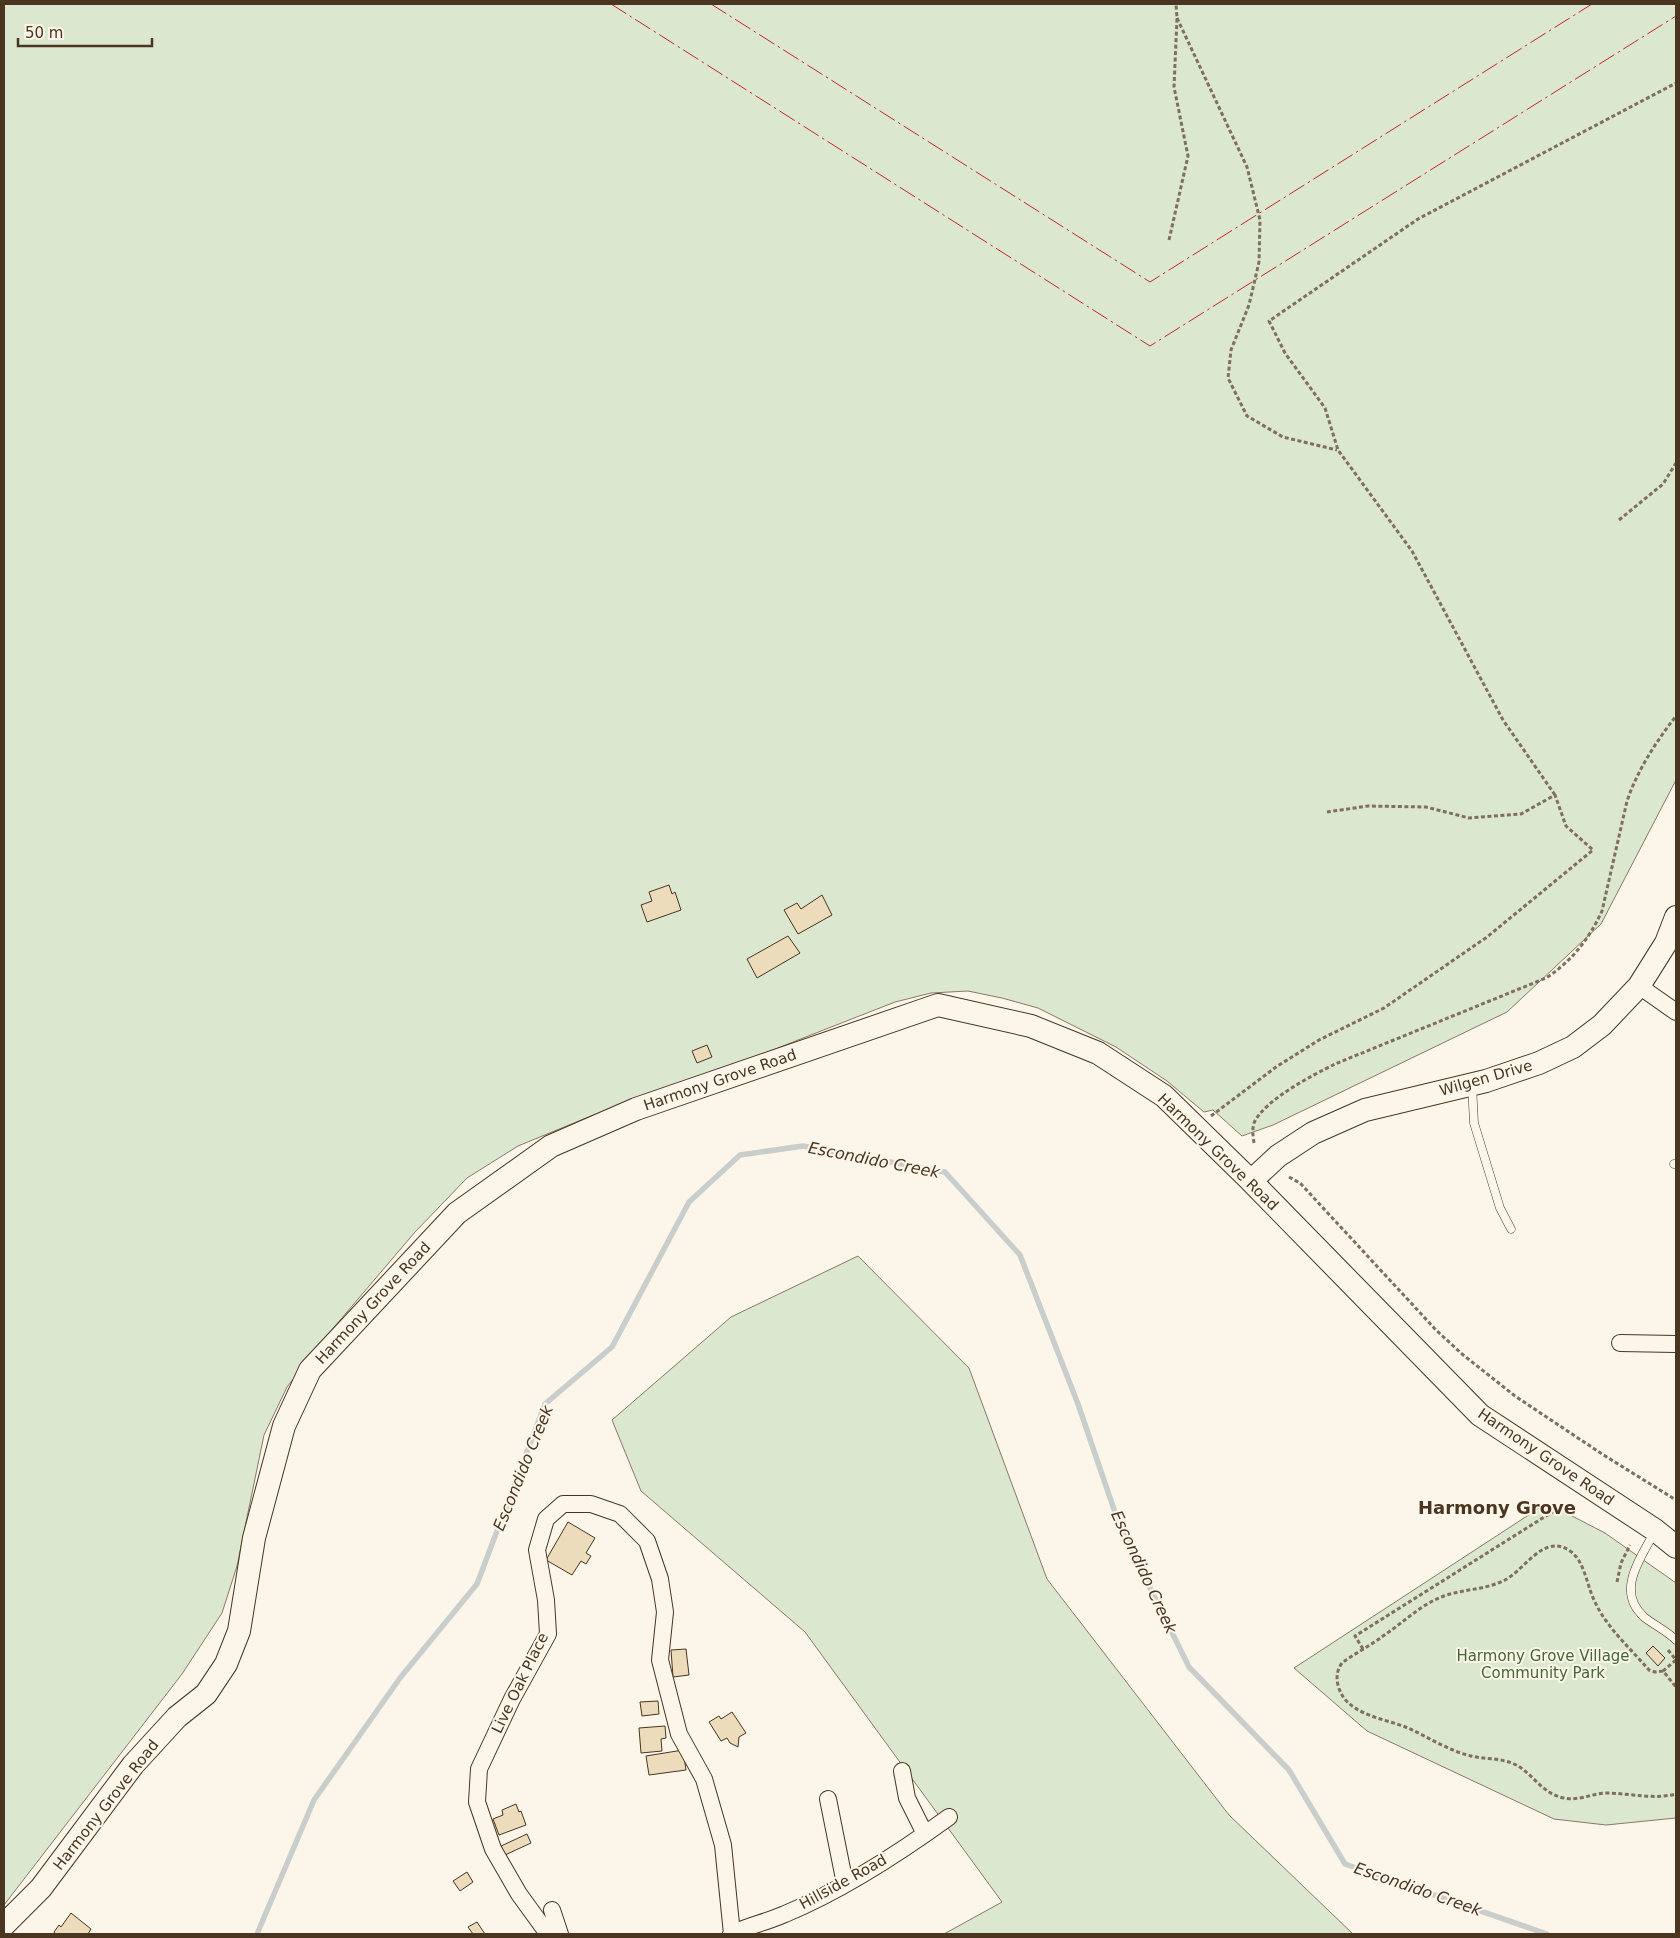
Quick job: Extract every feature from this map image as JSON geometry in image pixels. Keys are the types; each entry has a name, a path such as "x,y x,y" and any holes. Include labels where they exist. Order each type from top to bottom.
{"main road":[{"name":"Wilgen Drive","path":"1251,1182 1278,1156 1313,1133 1365,1110 1472,1084 1539,1063 1573,1047 1602,1025 1639,986 1666,943 1676,916"},
{"name":"Harmony Grove Road","path":"4,1925 41,1888 133,1765 177,1717 206,1694 226,1664 239,1631 254,1538 284,1426 310,1370 457,1213 551,1146 636,1109 938,1005 1031,1026 1098,1053 1164,1096 1480,1415 1656,1530 1676,1547"}],"street":[{"path":"1639,986 1676,1012"},
{"path":"1620,1343 1676,1344"},
{"name":"Live Oak Place","path":"548,1934 492,1849 477,1802 479,1769 512,1699 548,1634 546,1600 537,1550 546,1519 563,1504 590,1504 620,1514 647,1541 660,1579 665,1612 660,1660 679,1734 704,1779 723,1846 732,1934"},
{"path":"902,1771 907,1798 925,1834"},
{"path":"828,1798 845,1884"},
{"name":"Hillside Road","path":"732,1934 785,1914 845,1884 949,1817"},
{"path":"552,1910 560,1934"}],"lane":[{"path":"1472,1084 1474,1123 1500,1208 1511,1229"},
{"path":"1656,1530 1633,1573 1630,1591 1640,1612 1676,1640"}],"path":[{"path":"1169,240 1188,156 1174,88 1176,4"},
{"path":"1177,18 1247,167 1260,220 1259,262 1250,305 1231,350 1228,378 1247,416 1284,437 1338,450"},
{"path":"1196,1128 1276,1067 1319,1040 1384,1008 1471,948 1593,850 1566,826 1555,795 1503,720 1412,551 1338,450 1325,408 1285,353 1269,321 1418,220 1676,83"},
{"path":"1619,520 1663,484 1676,463"},
{"path":"1254,1142 1252,1130 1258,1117 1272,1103 1311,1076 1335,1064 1546,978 1563,967 1574,956 1602,911 1627,801 1632,787 1653,747 1676,716"},
{"path":"1327,812 1368,806 1426,807 1469,818 1521,814 1555,795"},
{"path":"1289,1177 1300,1182 1436,1330 1462,1354 1515,1396 1602,1454 1676,1500"},
{"path":"1363,1649 1355,1636 1565,1504"},
{"path":"1663,1671 1655,1672 1649,1670 1623,1642 1600,1612 1578,1559 1567,1549 1556,1547 1536,1554 1516,1573 1503,1581 1434,1600 1342,1663 1339,1667 1337,1678 1338,1686 1344,1698 1354,1708 1406,1727 1462,1753 1510,1762 1526,1771 1548,1792 1563,1798 1572,1799 1603,1793 1656,1797 1676,1794"}],"green space":[{"path":"4,4 1676,4 1676,780 1601,924 1507,1012 1273,1125 1242,1136 1213,1110 1204,1112 1167,1081 1116,1047 1038,1008 968,991 931,993 895,1002 714,1073 591,1116 518,1146 467,1178 415,1232 324,1339 287,1387 264,1435 237,1566 222,1613 182,1674 4,1905"},
{"path":"858,1256 969,1368 1047,1579 1229,1815 1353,1934 944,1934 1002,1902 805,1632 641,1491 612,1420 731,1317"},
{"name":"Harmony Grove Village Community Park","path":"1547,1503 1605,1533 1676,1583 1676,1818 1606,1825 1554,1819 1367,1731 1294,1668"}],"building":[{"path":"669,885 672,894 675,892 681,910 647,922 641,905 652,901 649,892"},
{"path":"822,895 832,915 798,934 784,910 797,903 801,909"},
{"path":"788,936 800,953 757,978 747,959"},
{"path":"707,1045 712,1057 697,1063 692,1051"},
{"path":"568,1522 595,1538 586,1553 591,1556 586,1564 581,1561 572,1575 546,1560"},
{"path":"1653,1646 1665,1658 1658,1666 1646,1653"},
{"path":"686,1649 689,1675 673,1677 671,1650"},
{"path":"658,1701 659,1714 642,1716 640,1702"},
{"path":"732,1712 746,1733 739,1737 738,1747 730,1743 727,1738 721,1741 709,1722 719,1716 721,1719"},
{"path":"665,1726 666,1738 661,1739 662,1751 641,1753 639,1728"},
{"path":"683,1750 686,1770 649,1775 646,1756"},
{"path":"516,1804 519,1812 521,1811 526,1825 499,1835 493,1819 503,1815 502,1810"},
{"path":"527,1834 531,1843 505,1855 501,1846"},
{"path":"467,1872 473,1882 460,1891 453,1881"},
{"path":"71,1913 91,1929 88,1934 55,1934 54,1932 59,1925 61,1927"},
{"path":"477,1922 485,1934 473,1934 468,1927"}],"waterway":[{"name":"Escondido Creek","path":"257,1934 314,1800 400,1678 477,1584 545,1404 612,1347 689,1202 740,1155 803,1146 945,1172 1020,1255 1078,1404 1120,1527 1189,1667 1289,1770 1345,1864 1547,1934"}],"power":[{"path":"611,4 1150,346 1676,16"},
{"path":"711,4 1150,282 1592,4"}],"district":[{"name":"Harmony Grove","path":"1497,1507"}]}
